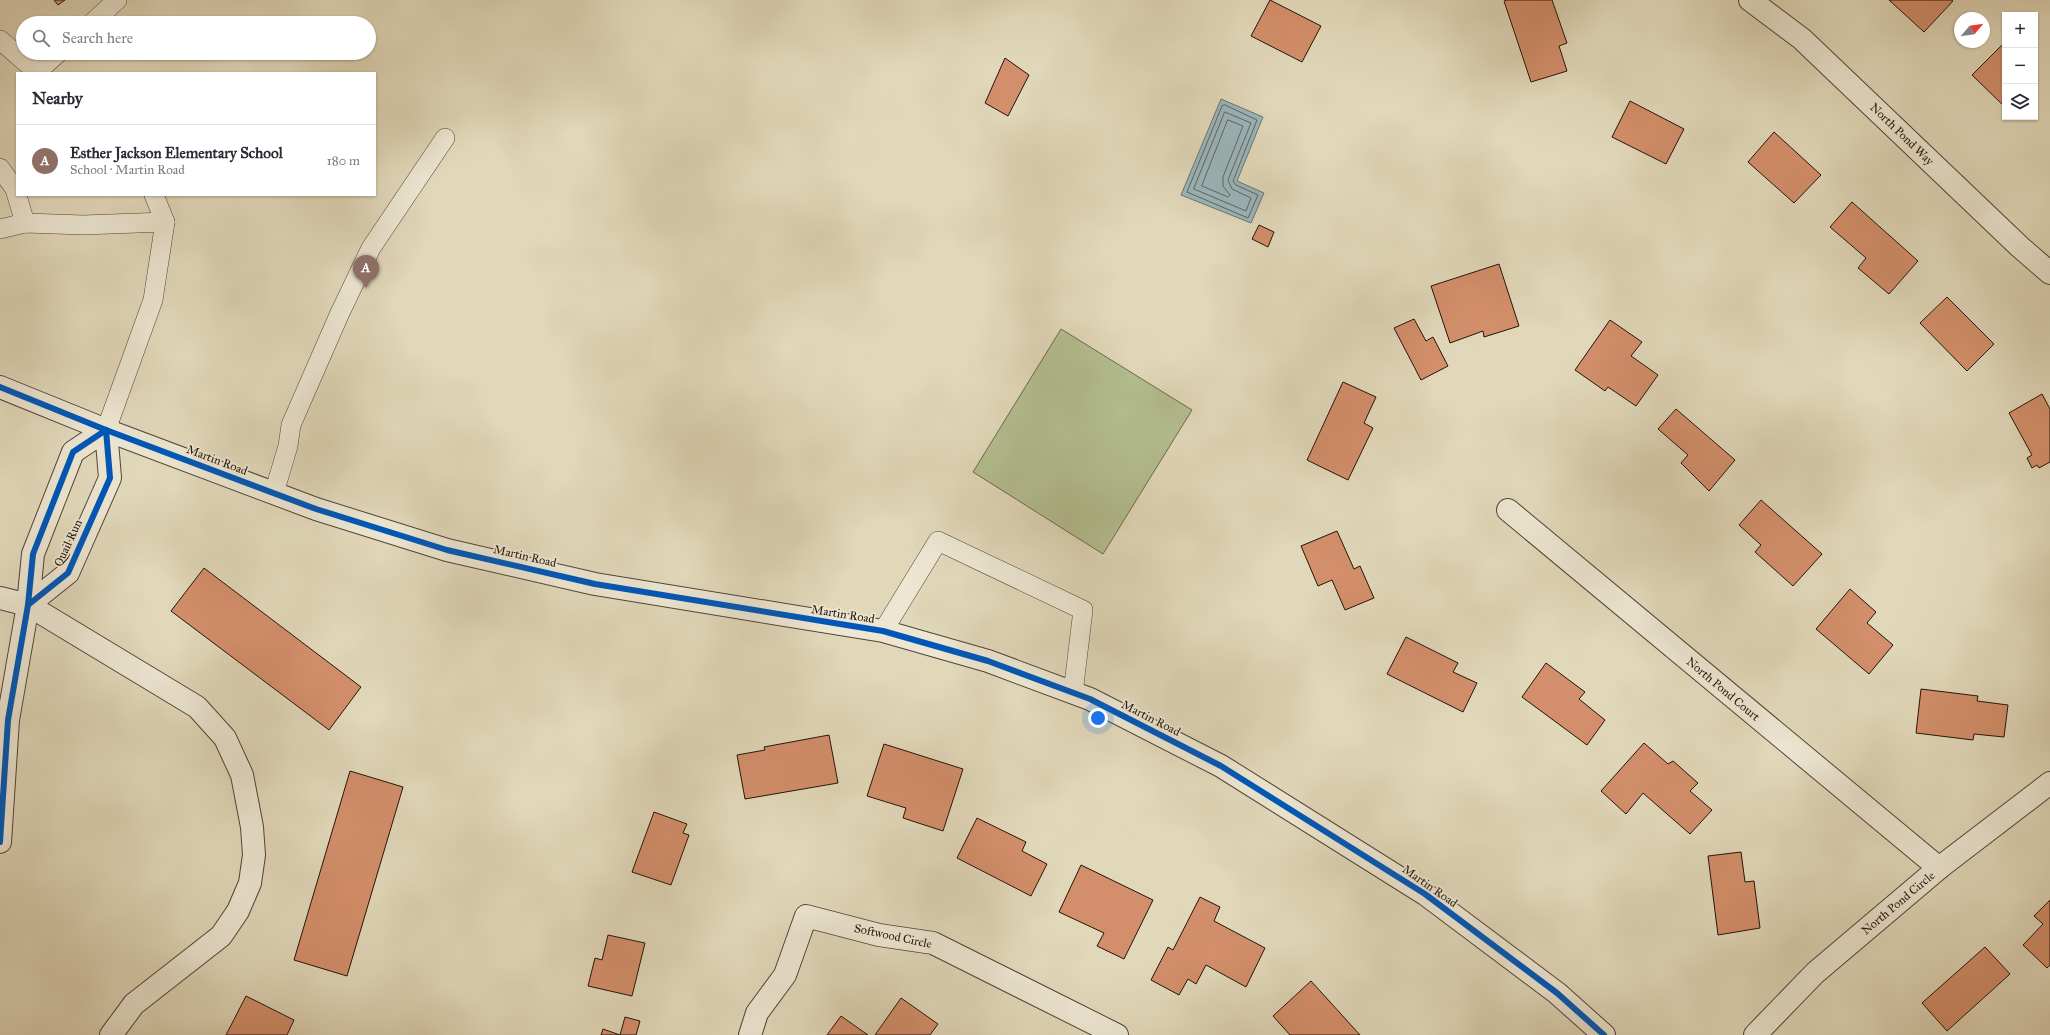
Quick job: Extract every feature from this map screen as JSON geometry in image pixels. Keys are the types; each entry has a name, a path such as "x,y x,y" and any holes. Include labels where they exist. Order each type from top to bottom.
{"street":[{"name":"North Pond Way","path":"1750,0 1802,39 2020,248 2050,273"},
{"name":"Martin Road","path":"0,387 106,430 316,509 447,550 595,584 883,631 988,661 1090,699 1222,766 1418,890 1557,993 1604,1035"},
{"path":"0,842 8,720 28,605 33,554 73,452 106,430"},
{"name":"Quail Run","path":"28,605 68,573 110,478 106,430"},
{"name":"North Pond Court","path":"1508,510 1939,868"},
{"path":"0,598 28,605 197,706 225,738 239,769 252,827 254,855 250,883 238,911 221,936 134,1004 111,1035"},
{"name":"North Pond Circle","path":"1755,1035 1814,973 1939,868 2050,783"},
{"name":"Softwood Circle","path":"750,1035 757,1013 785,975 806,916 879,935 933,943 1117,1035"}],"lane":[{"path":"100,16 117,0"},
{"path":"0,40 16,54"},
{"path":"23,60 37,72"},
{"path":"39,72 51,60"},
{"path":"274,493 288,446 291,425 342,308 371,248 445,138"},
{"path":"0,168 16,184"},
{"path":"19,196 25,224"},
{"path":"106,430 153,300 165,222 154,196"},
{"path":"0,229 25,224 83,225 165,222"},
{"path":"883,631 938,541 1084,610 1073,693"}],"green space":[{"path":"1061,329 1192,410 1103,554 973,472"}],"water":[{"path":"1221,99 1263,117 1237,181 1264,193 1251,223 1181,195"}],"building":[{"path":"54,0 65,0 58,5"},
{"path":"1270,0 1321,26 1302,62 1251,36"},
{"path":"1552,0 1567,43 1559,46 1567,71 1531,82 1504,1"},
{"path":"1889,0 1951,0 1953,1 1924,32"},
{"path":"2002,45 2002,104 1972,75"},
{"path":"1005,58 1029,75 1008,116 985,103"},
{"path":"1630,101 1684,129 1666,164 1612,137"},
{"path":"1774,132 1821,175 1794,203 1748,162"},
{"path":"1852,202 1918,261 1889,294 1858,268 1866,258 1830,227"},
{"path":"1259,225 1274,232 1268,247 1252,239"},
{"path":"1499,264 1519,326 1484,337 1483,331 1450,343 1431,286"},
{"path":"1947,297 1994,344 1967,371 1920,323"},
{"path":"1414,319 1426,341 1433,337 1448,366 1421,380 1394,328"},
{"path":"1610,320 1642,342 1631,356 1658,375 1636,406 1608,387 1605,391 1575,370"},
{"path":"1343,382 1376,397 1364,423 1373,428 1348,480 1307,460"},
{"path":"2042,394 2050,409 2050,462 2039,468 2037,465 2032,468 2027,458 2032,455 2009,413"},
{"path":"1676,409 1735,460 1709,491 1681,463 1688,455 1658,429"},
{"path":"1761,500 1822,554 1793,586 1755,552 1761,545 1739,525"},
{"path":"1337,531 1354,569 1360,566 1374,598 1345,610 1332,580 1318,586 1301,546"},
{"path":"204,568 361,687 329,730 171,611"},
{"path":"1850,589 1876,612 1867,623 1893,645 1869,674 1816,629"},
{"path":"1406,637 1458,663 1453,672 1477,683 1463,712 1387,674"},
{"path":"1546,663 1585,692 1579,699 1605,720 1587,745 1522,697"},
{"path":"1921,689 1978,696 1977,701 2008,705 2004,737 1974,734 1973,740 1916,733"},
{"path":"829,735 838,783 745,799 737,755 765,750 764,747"},
{"path":"1644,743 1668,764 1673,761 1698,783 1690,791 1712,810 1690,834 1643,793 1626,814 1601,791"},
{"path":"884,744 963,769 943,831 903,818 906,808 867,796"},
{"path":"350,771 403,787 347,976 294,960"},
{"path":"654,812 687,824 683,833 689,835 671,885 632,872"},
{"path":"977,818 1026,842 1022,851 1047,864 1031,896 957,858"},
{"path":"1741,852 1745,882 1754,881 1760,928 1718,935 1708,856"},
{"path":"1081,865 1153,900 1124,959 1097,946 1104,933 1059,912"},
{"path":"1200,897 1220,907 1214,921 1265,948 1246,987 1206,965 1196,984 1188,979 1179,995 1151,980 1168,947 1173,950"},
{"path":"2050,900 2050,965 2047,968 2023,945 2043,924 2034,916"},
{"path":"608,935 645,943 632,996 588,986 595,958 602,960"},
{"path":"1985,947 2010,974 1947,1031 1922,1003"},
{"path":"1311,981 1360,1035 1290,1035 1273,1016"},
{"path":"246,996 294,1020 287,1035 226,1035"},
{"path":"901,998 938,1024 930,1035 875,1035"},
{"path":"841,1016 868,1035 827,1035"},
{"path":"625,1017 640,1021 636,1035 620,1035"},
{"path":"603,1029 620,1035 601,1035"}],"cycle path":[{"path":"0,387 106,430 316,509 447,550 595,584 883,631 988,661 1090,699 1221,766 1425,894 1557,993 1604,1035"},
{"path":"0,842 8,720 28,605 33,554 73,452 106,430 110,478 68,573 28,605"}],"place":[{"name":"Esther Jackson Elementary School","path":"366,288"}]}
